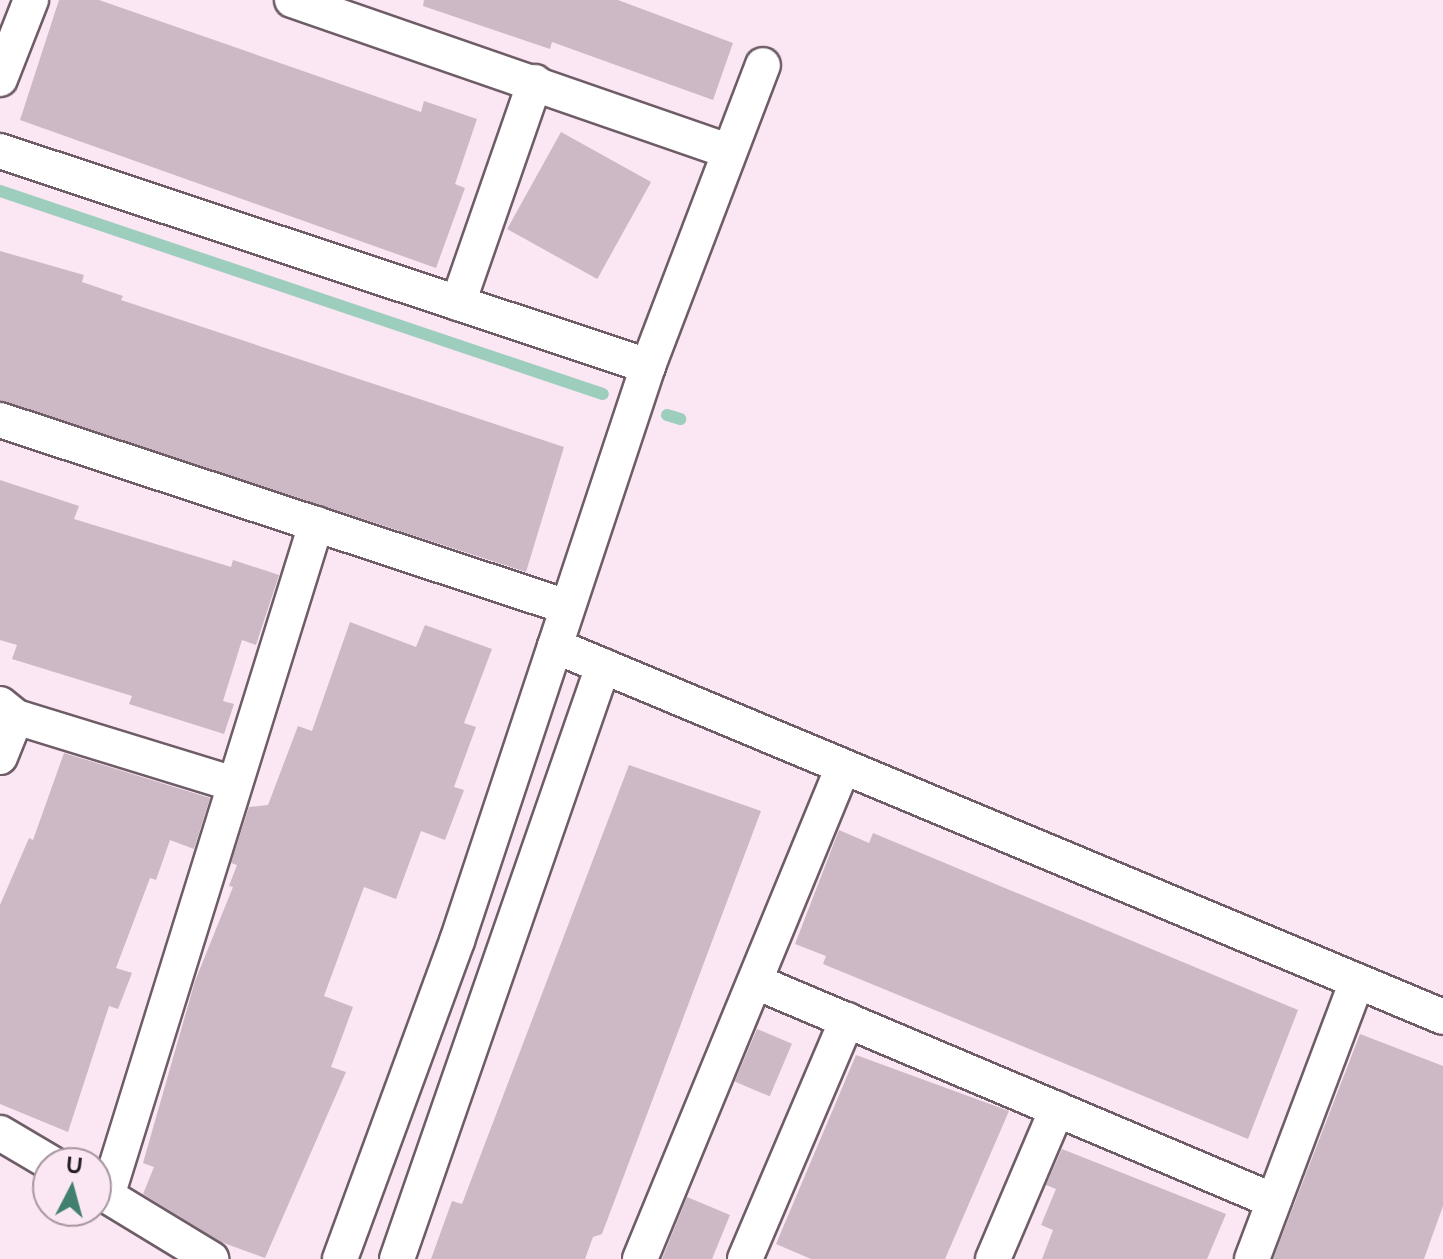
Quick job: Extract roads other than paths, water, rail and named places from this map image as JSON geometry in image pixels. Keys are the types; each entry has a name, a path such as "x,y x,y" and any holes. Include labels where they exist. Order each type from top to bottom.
{"street":[{"path":"0,79 31,0"},
{"path":"292,0 729,151"},
{"path":"340,1259 457,941 648,366 763,65"},
{"path":"458,303 535,82"},
{"path":"0,151 648,366"},
{"path":"0,420 567,607"},
{"path":"112,1158 316,524"},
{"path":"555,646 1443,1017"},
{"path":"397,1259 603,666"},
{"path":"0,757 8,711 234,784"},
{"path":"640,1259 843,767"},
{"path":"1252,1259 1357,981"},
{"path":"756,982 1274,1201"},
{"path":"745,1259 847,1020"},
{"path":"993,1259 1057,1109"},
{"path":"0,1133 32,1152"},
{"path":"112,1199 211,1259"}],"waterway":[{"path":"0,191 603,394"},
{"path":"667,415 680,419"}]}
